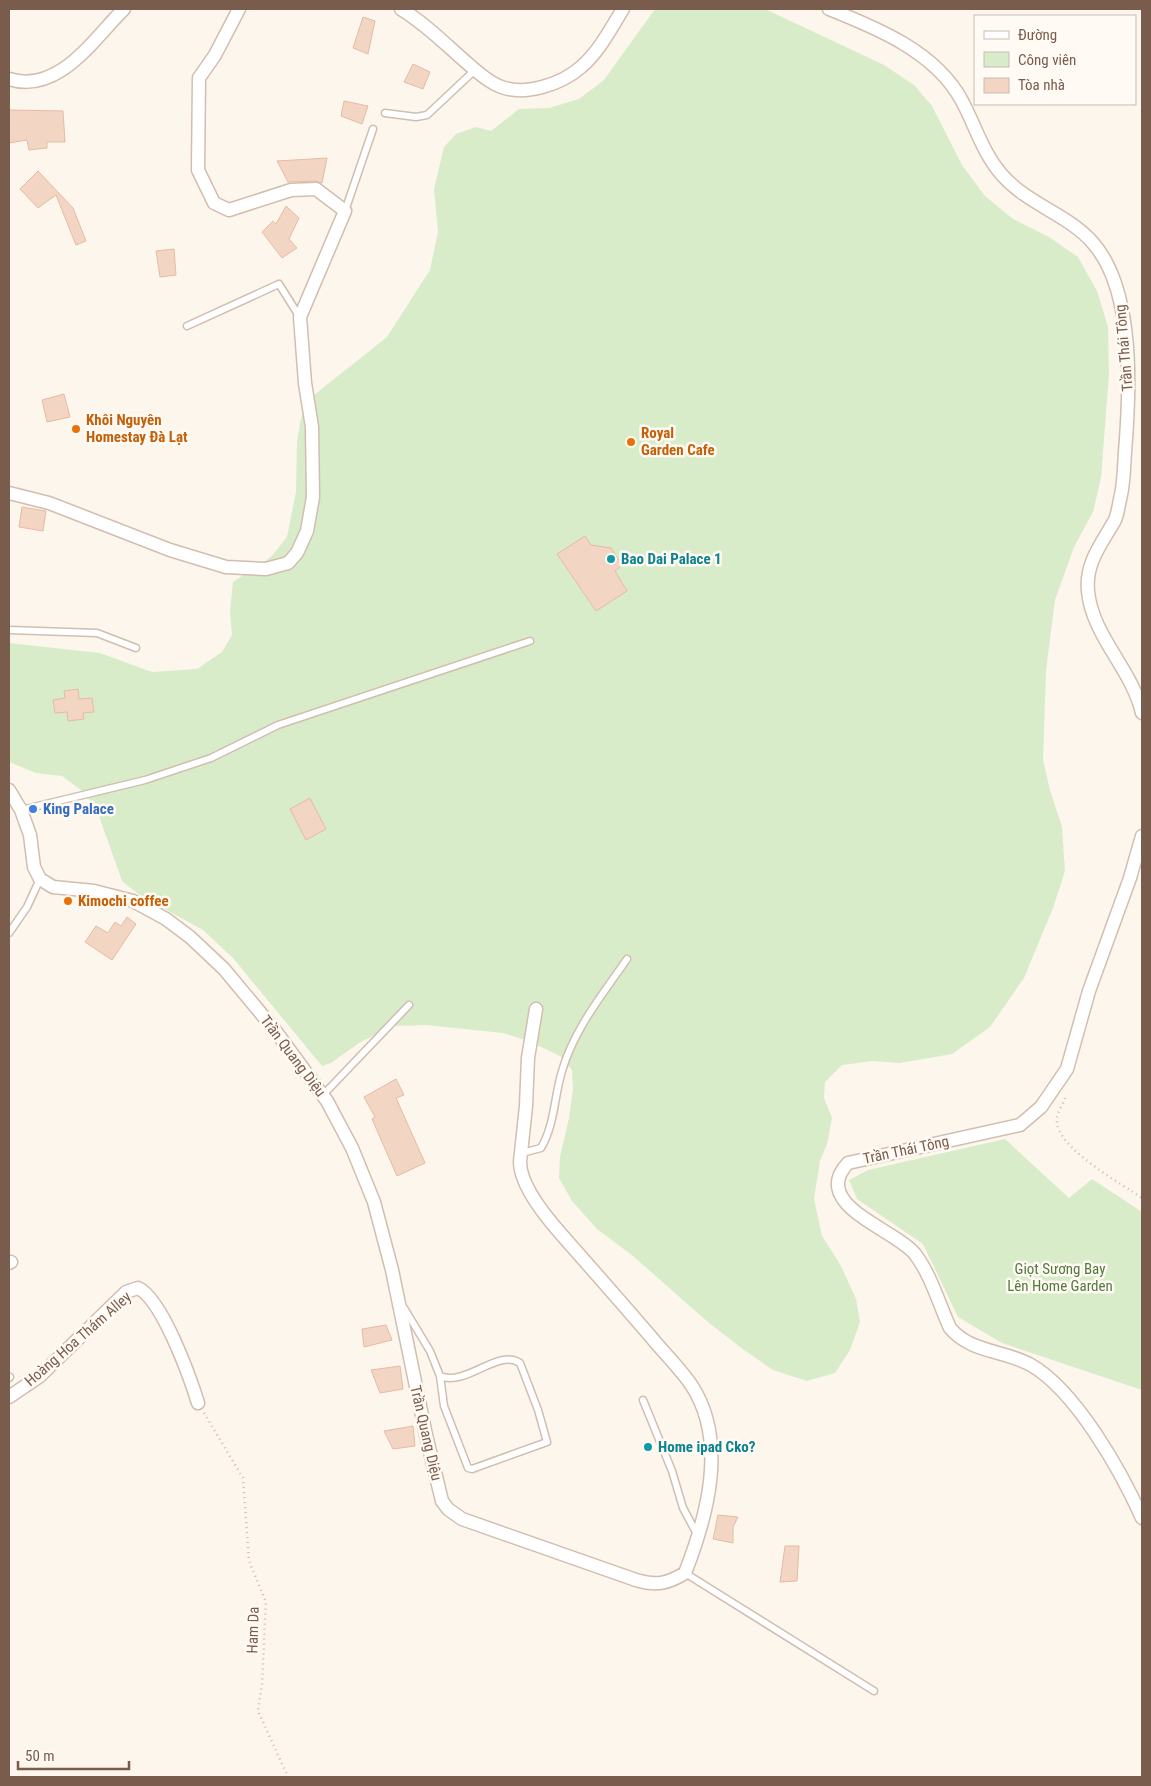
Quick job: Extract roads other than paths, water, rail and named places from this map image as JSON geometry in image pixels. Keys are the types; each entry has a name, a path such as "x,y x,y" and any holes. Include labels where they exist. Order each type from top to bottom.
{"street":[{"path":"9,79 28,81 47,77 76,61 124,9"},
{"path":"9,493 50,503 170,550 226,567 266,569 288,563 297,553 304,539 312,497 312,427 305,383 300,318 345,211 316,189 291,190 229,210 214,203 198,170 199,78 215,55 239,9"},
{"path":"401,9 436,32 475,70 500,87 532,89 569,76 582,66 623,9"},
{"name":"Trần Thái Tông","path":"829,9 897,40 934,66 961,100 975,134 1004,177 1046,210 1075,226 1093,242 1114,276 1124,325 1129,393 1122,490 1116,518 1096,550 1089,572 1088,590 1091,609 1130,681 1142,713"},
{"path":"9,790 21,810 30,835 34,866 40,878"},
{"name":"Trần Thái Tông","path":"1142,836 1130,878 1089,991 1067,1069 1041,1108 1020,1125 848,1162 840,1171 839,1183 841,1196 848,1207 904,1243 914,1254 950,1328 957,1336 968,1344 1031,1365 1058,1386 1083,1417 1120,1472 1142,1518"},
{"name":"Trần Quang Diệu","path":"40,878 54,887 94,892 133,901 166,919 224,969 274,1029 322,1095 352,1148 374,1202 397,1298 426,1435 442,1501 448,1510 462,1519 652,1585 669,1583 685,1573"},
{"path":"536,1009 528,1058 520,1170 545,1216 693,1386 707,1422 712,1474 698,1537 685,1573"},
{"name":"Hoàng Hoa Thám Alley","path":"9,1397 40,1376 126,1292 138,1288 146,1293 161,1315 188,1371 198,1403"}],"lane":[{"path":"385,113 416,117 427,115 475,70"},
{"path":"345,211 374,129"},
{"path":"187,326 279,284 300,318"},
{"path":"9,630 97,633 136,648"},
{"path":"21,810 86,796 192,765 211,758 278,725 530,641"},
{"path":"9,933 28,907 40,878"},
{"path":"522,1153 541,1148 546,1140 550,1132 562,1070 582,1024 627,959"},
{"path":"322,1095 410,1004"},
{"path":"397,1298 430,1351 440,1376 444,1406 468,1468 472,1470 547,1442 546,1432 522,1367 515,1360 495,1363 458,1378 448,1379 440,1376"},
{"path":"643,1400 672,1471 683,1508 698,1537"},
{"path":"685,1573 874,1691"}],"place":[{"name":"Khôi Nguyên Homestay Đà Lạt","path":"76,429"},
{"name":"Royal Garden Cafe","path":"631,442"},
{"name":"Bao Dai Palace 1","path":"611,559"},
{"name":"King Palace","path":"33,809"},
{"name":"Kimochi coffee","path":"68,901"},
{"name":"Home ipad Cko?","path":"648,1447"}],"park label":[{"name":"Giọt Sương Bay Lên Home Garden","path":"1060,1278"}]}
